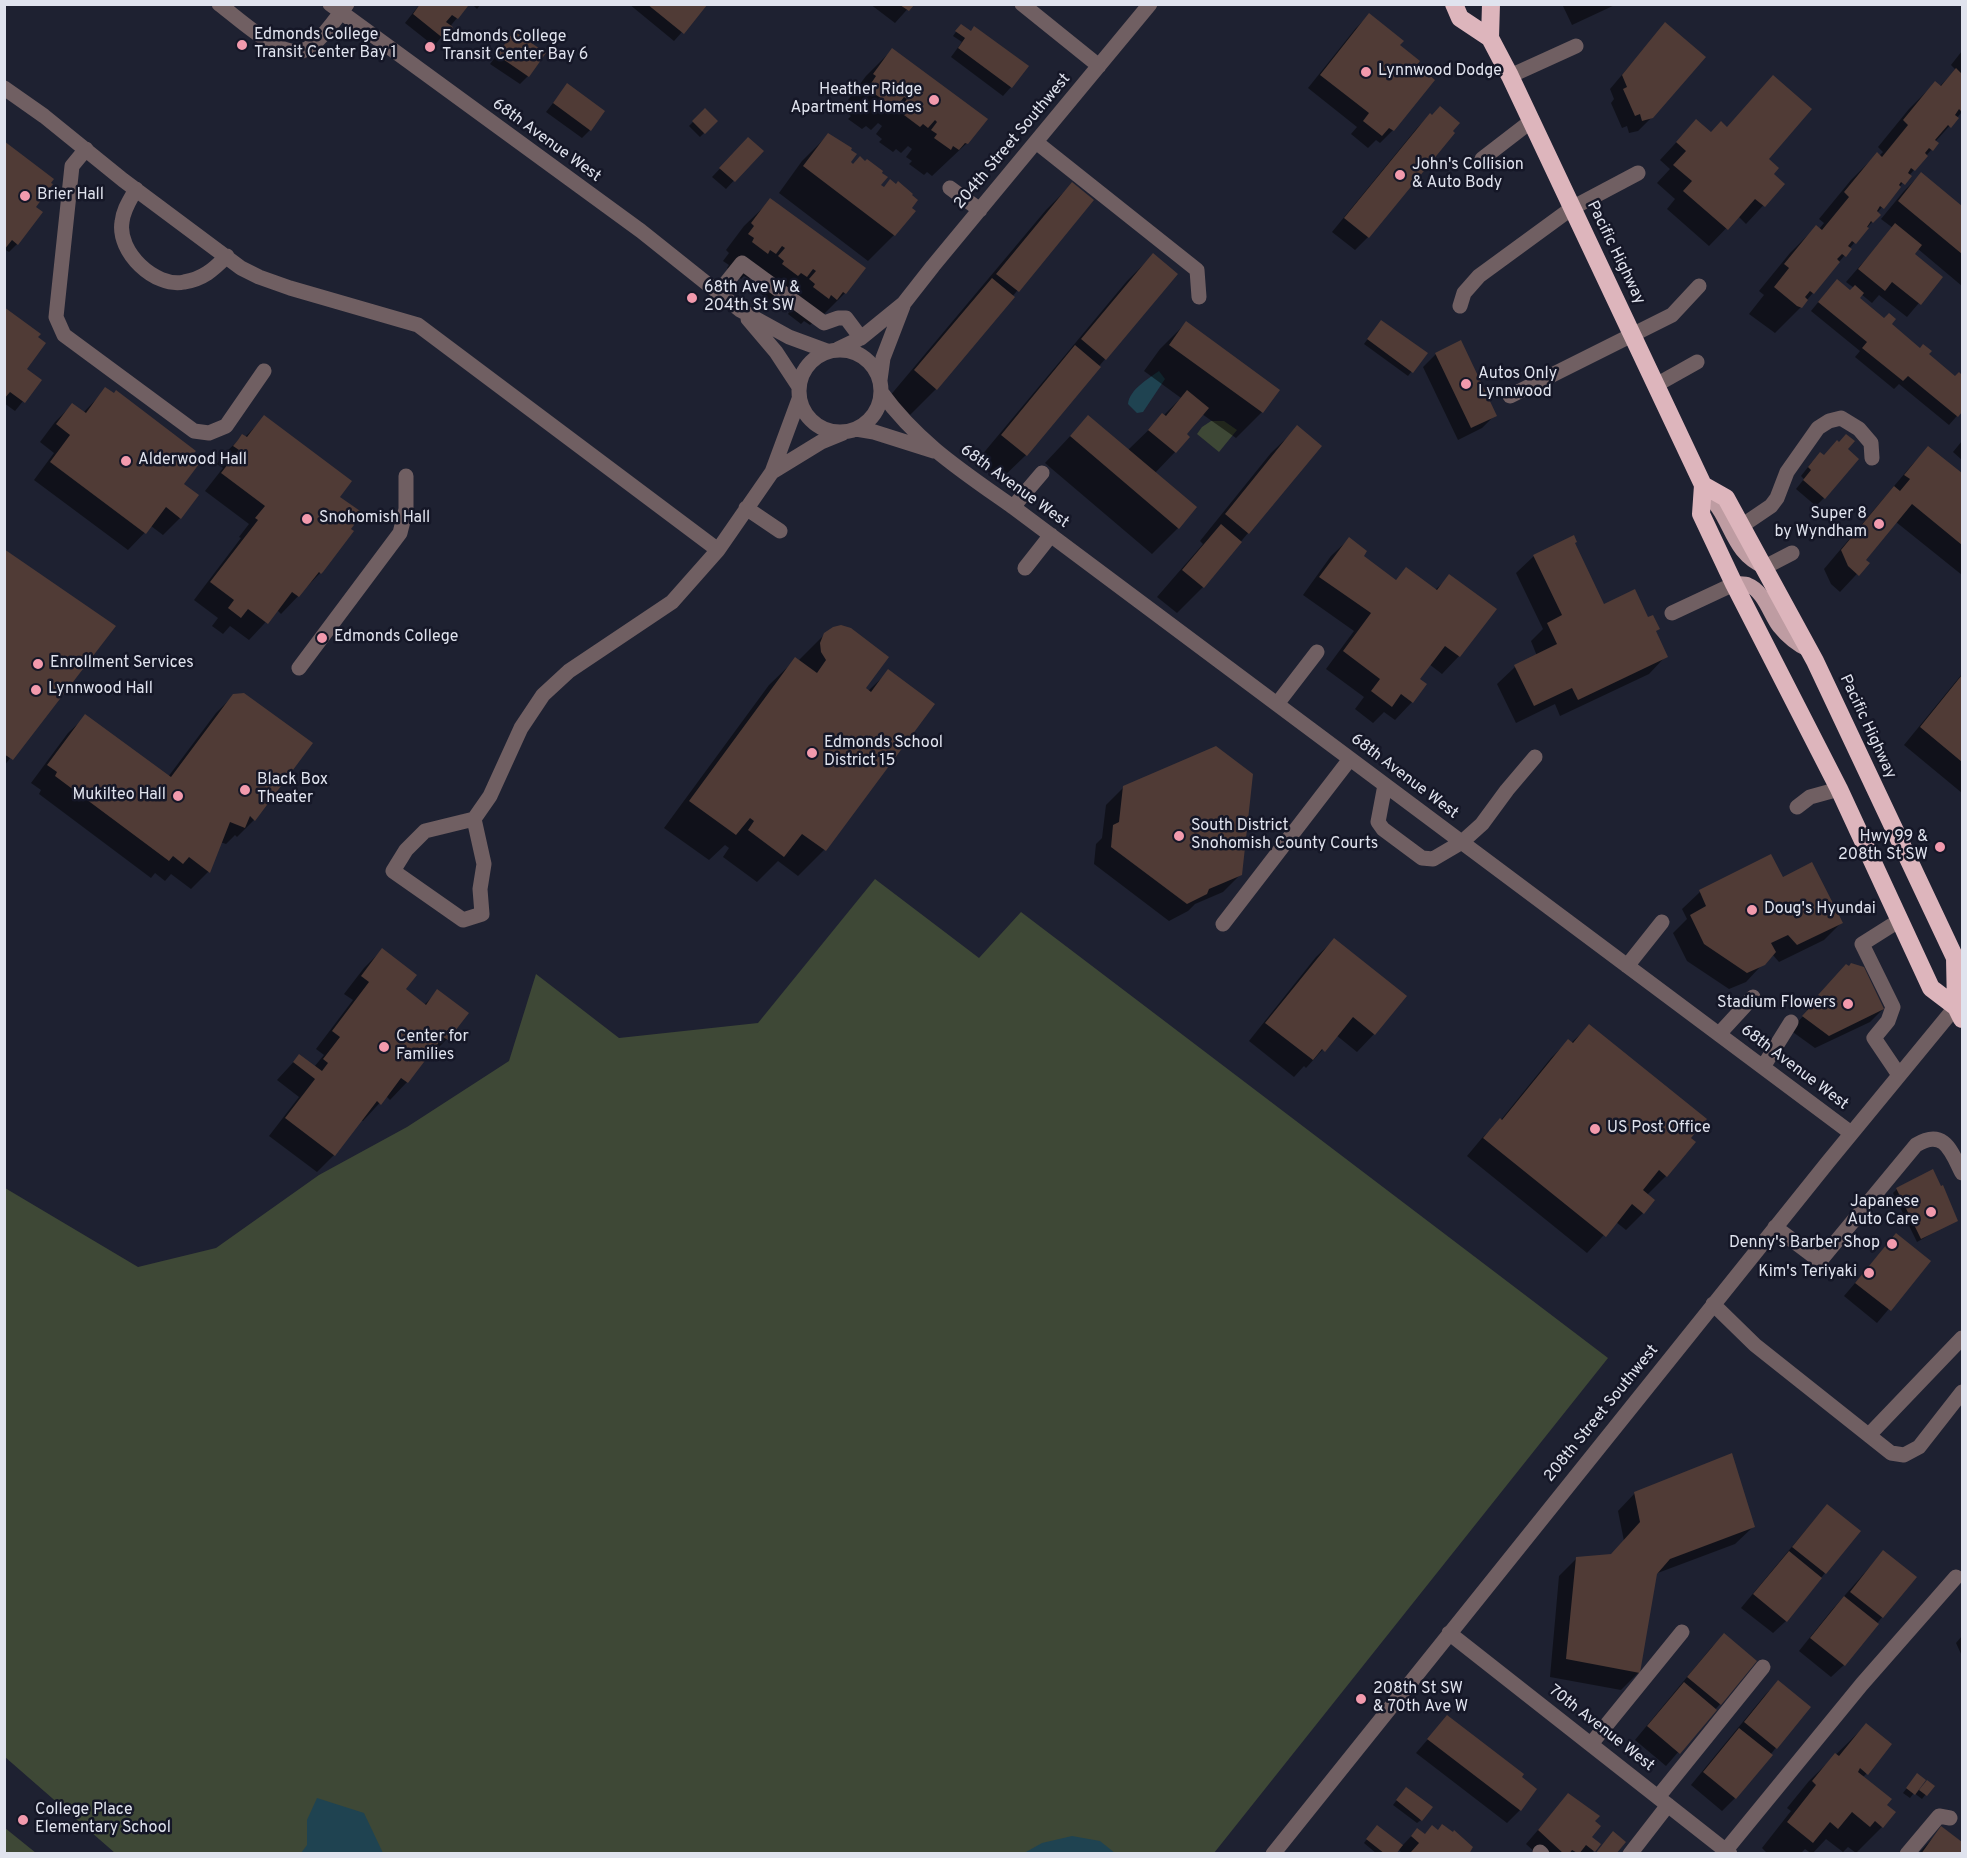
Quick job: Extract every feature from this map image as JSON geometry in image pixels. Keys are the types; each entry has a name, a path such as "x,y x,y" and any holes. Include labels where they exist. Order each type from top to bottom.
{"highway":[{"name":"Pacific Highway","path":"1454,4 1460,18 1490,38 1510,76 1656,385 1702,488 1701,514 1734,584 1839,789 1931,988 1960,1008"},
{"name":"Pacific Highway","path":"1490,38 1491,4"},
{"name":"Pacific Highway","path":"1702,488 1726,498 1743,525 1809,650 1955,958 1960,1008"}],"main road":[{"path":"1702,488 1718,506 1747,558 1765,567"},
{"path":"1734,584 1746,584 1755,590 1787,635 1809,650"}],"street":[{"path":"219,4 277,47 291,51 303,51 313,44 339,7"},
{"path":"1022,4 1099,66"},
{"name":"204th Street Southwest","path":"832,350 861,338 904,303 1150,4"},
{"name":"68th Avenue West","path":"339,7 641,231 740,310 789,338 832,350"},
{"path":"1510,76 1576,46"},
{"path":"4,88 44,116 240,268 259,278 418,325 717,550"},
{"path":"1482,159 1530,122"},
{"path":"1036,142 1197,270 1199,297"},
{"path":"86,149 72,166 56,317 64,335 194,431 209,433 226,426 264,371"},
{"path":"1460,306 1464,293 1479,276 1572,208 1638,173"},
{"path":"950,188 980,210"},
{"path":"136,189 125,208 121,225 130,256 146,270 166,281 183,283 208,275 226,256"},
{"path":"718,293 742,263 821,321 846,318 861,338"},
{"path":"1510,396 1672,315 1699,286"},
{"name":"204th Street Southwest","path":"880,386 883,358 904,303"},
{"name":"68th Avenue West","path":"740,310 776,352 799,393"},
{"path":"474,819 484,864 480,889 482,914 463,920 393,871 406,850 425,831 474,819 490,796 521,728 543,695 569,671 672,602 717,550 772,472 799,393 801,375 807,365 816,357 832,350 860,354 876,370 880,386 879,403 874,414 866,423 821,442 772,472"},
{"path":"1656,385 1697,362"},
{"name":"68th Avenue West","path":"880,386 893,408 935,452 1051,535 1851,1133"},
{"path":"799,393 807,415 821,428 832,431 850,430"},
{"path":"1743,525 1771,506 1777,498 1787,472 1818,428 1829,421 1841,418 1859,429 1871,443 1872,458"},
{"name":"68th Avenue West","path":"850,430 874,432 935,452"},
{"path":"1013,507 1042,473"},
{"path":"298,668 400,533 406,509 406,476"},
{"path":"746,508 780,531"},
{"path":"1025,567 1051,535"},
{"path":"1765,567 1792,554"},
{"path":"1672,613 1734,584"},
{"path":"1278,704 1317,652"},
{"path":"1385,785 1378,822 1383,829 1422,858 1433,859 1462,842 1482,824 1506,790 1535,757"},
{"path":"1223,924 1350,759"},
{"path":"1797,807 1810,797 1839,789"},
{"path":"1899,920 1862,944 1893,1007 1888,1021 1874,1038 1899,1075"},
{"path":"1627,966 1662,922"},
{"path":"1719,1034 1753,997"},
{"name":"208th Street Southwest","path":"1273,1854 1851,1133 1899,1075 1960,1008"},
{"path":"1763,1067 1791,1022"},
{"path":"1775,1227 1820,1261 1916,1145 1926,1139 1938,1139 1950,1148 1962,1173"},
{"path":"1713,1304 1755,1345 1891,1453 1904,1455 1919,1447 1962,1392"},
{"path":"1869,1435 1962,1338"},
{"path":"1728,1852 1862,1684 1956,1577"},
{"path":"1591,1744 1682,1632"},
{"name":"70th Avenue West","path":"1449,1633 1728,1852"},
{"path":"1630,1854 1663,1801 1763,1667"},
{"path":"1907,1854 1939,1816 1950,1818"}],"green space":[{"path":"1211,421 1224,421 1237,430 1219,452 1197,434"},
{"path":"875,879 979,958 1021,912 1608,1358 1214,1853 115,1853 5,1757 5,1188 138,1267 216,1248 319,1175 407,1127 509,1061 536,974 619,1038 758,1023"},
{"path":"5,1828 36,1853 5,1853"}],"water":[{"path":"1159,371 1165,379 1143,412 1137,413 1128,404 1129,399 1140,385"},
{"path":"317,1798 364,1813 383,1853 301,1853 307,1845 307,1820"},
{"path":"1072,1836 1100,1841 1115,1853 1024,1853 1042,1843"}],"building":[{"path":"420,4 466,4 468,6 458,19 452,15 446,22 453,27 444,39 413,14"},
{"path":"647,4 706,4 707,5 684,34"},
{"path":"900,5 914,5 909,11"},
{"path":"1369,13 1404,41 1400,45 1420,61 1417,65 1435,80 1394,131 1389,128 1382,136 1363,121 1369,113 1320,75"},
{"path":"1665,22 1706,57 1653,118 1642,121 1640,114 1635,116 1623,89 1627,87 1622,75"},
{"path":"961,24 971,31 974,26 1029,66 1012,88 958,48 965,38 955,31"},
{"path":"514,31 546,53 529,77 497,55"},
{"name":"Heather Ridge Apartment Homes","path":"892,48 988,119 968,144 965,143 959,150 953,146 951,150 934,138 937,134 931,130 937,122 935,120 928,128 923,124 920,127 904,115 907,112 901,107 907,99 904,97 898,105 892,101 890,104 873,93 876,89 870,85 876,76 873,74"},
{"path":"1956,68 1962,74 1962,112 1959,109 1955,115 1959,118 1951,128 1948,125 1935,140 1939,143 1933,151 1929,148 1925,153 1928,156 1915,171 1911,168 1908,173 1912,176 1905,185 1901,182 1899,185 1901,187 1884,209 1880,206 1877,211 1881,215 1873,223 1871,221 1867,227 1869,228 1856,244 1852,241 1848,246 1852,249 1846,257 1842,254 1837,259 1840,262 1814,294 1810,291 1805,297 1808,300 1802,308 1797,306 1774,287 1789,268 1784,264 1816,225 1822,230 1849,197 1844,192 1877,152 1882,157 1908,125 1903,120 1935,81 1941,86"},
{"path":"1773,75 1812,109 1769,159 1779,168 1774,174 1785,184 1765,207 1755,199 1728,230 1683,191 1692,181 1673,165 1686,151 1676,142 1696,119 1711,132 1721,121 1727,127"},
{"path":"567,83 605,111 591,131 553,103"},
{"name":"John's Collision & Auto Body","path":"1440,106 1460,123 1453,131 1455,133 1369,238 1344,218 1430,113 1432,115"},
{"path":"705,108 718,121 705,134 692,121"},
{"name":"Heather Ridge Apartment Homes","path":"828,133 852,148 851,150 857,154 851,162 853,164 860,156 883,171 882,173 888,177 881,185 884,187 890,179 896,184 898,181 918,200 912,208 916,211 895,236 803,166"},
{"path":"748,137 764,151 735,182 719,168"},
{"name":"Brier Hall","path":"4,141 54,179 51,183 53,184 36,207 43,212 18,245 12,240 4,250"},
{"path":"1921,172 1962,206 1962,254 1898,201"},
{"path":"1072,182 1094,200 1019,292 996,274"},
{"path":"770,198 866,268 846,294 843,292 837,300 831,295 829,299 813,287 815,284 809,279 816,271 813,269 807,277 801,273 798,276 782,264 784,261 778,256 785,248 782,246 776,254 770,250 768,254 752,242 754,238 748,234 754,226 751,223"},
{"path":"1895,223 1922,245 1915,254 1943,277 1921,305 1892,282 1885,291 1858,269"},
{"path":"1153,253 1178,274 1106,360 1081,339"},
{"path":"992,278 1015,297 937,390 914,370"},
{"path":"1837,279 1850,290 1855,285 1864,293 1860,298 1884,318 1889,313 1896,319 1892,324 1920,348 1923,344 1932,351 1929,354 1955,376 1959,372 1962,375 1962,412 1958,417 1908,376 1903,381 1862,348 1867,342 1818,302"},
{"path":"4,307 41,334 38,337 46,343 27,369 42,380 25,403 10,392 4,399"},
{"path":"1381,320 1428,353 1413,373 1367,339"},
{"path":"1186,321 1280,390 1263,413 1169,345"},
{"name":"Autos Only Lynnwood","path":"1461,340 1497,416 1471,428 1435,353"},
{"path":"1075,345 1101,367 1027,456 1001,435"},
{"name":"Alderwood Hall","path":"105,387 114,393 116,390 196,451 194,453 202,460 184,484 199,495 181,519 166,507 146,534 50,462 70,435 56,424 72,403 86,413"},
{"path":"1187,390 1209,408 1187,434 1190,437 1176,453 1148,430 1162,413 1166,416"},
{"name":"Snohomish Hall","path":"264,415 352,481 340,497 363,513 351,529 354,531 323,572 321,574 319,572 299,597 292,592 268,624 248,609 241,618 228,608 234,600 210,582 258,520 255,518 265,506 221,473 239,450 233,446 242,434 247,437"},
{"path":"1088,415 1197,507 1179,529 1070,436"},
{"path":"1297,425 1322,446 1249,534 1225,514"},
{"path":"1846,434 1855,441 1848,449 1859,459 1825,499 1803,480 1811,470 1808,467 1820,452 1824,455 1837,440 1839,442"},
{"name":"Super 8 by Wyndham","path":"1928,446 1962,473 1962,545 1912,504 1866,560 1870,563 1859,576 1848,566 1841,550 1894,486 1900,491 1910,479 1904,475"},
{"path":"1221,524 1242,542 1204,588 1182,570"},
{"path":"1574,535 1577,542 1575,543 1604,604 1635,589 1648,617 1653,615 1660,629 1656,631 1668,657 1578,700 1572,688 1534,706 1514,665 1557,644 1547,623 1562,615 1533,555"},
{"path":"1349,537 1367,551 1364,556 1396,580 1406,567 1437,590 1449,574 1497,609 1460,657 1445,646 1420,679 1427,684 1413,703 1401,694 1392,707 1371,691 1380,679 1343,651 1371,613 1319,577"},
{"name":"Lynnwood Hall","path":"4,549 116,626 13,760 4,754"},
{"name":"Edmonds School District 15","path":"841,625 851,628 889,657 866,688 871,692 888,669 935,704 826,851 802,834 784,857 748,830 754,821 750,818 736,835 689,801 795,657 817,673 826,660 821,652 820,643 824,633"},
{"path":"1962,675 1962,762 1920,727"},
{"name":"Mukilteo Hall","path":"244,693 313,743 255,821 250,816 245,828 230,822 210,873 189,857 183,864 173,856 169,861 55,776 57,772 47,765 85,714 171,777 233,694"},
{"name":"South District Snohomish County Courts","path":"1216,746 1253,774 1242,875 1209,889 1207,894 1187,904 1111,847 1113,825 1119,822 1123,786"},
{"path":"1771,854 1783,877 1812,862 1843,923 1797,945 1788,935 1771,943 1776,952 1765,965 1747,973 1704,944 1690,915 1706,906 1699,890"},
{"path":"1334,938 1407,996 1375,1035 1353,1017 1325,1052 1322,1049 1313,1060 1265,1023"},
{"name":"Center for Families","path":"382,948 417,975 406,989 426,1005 437,989 469,1013 448,1040 443,1037 408,1083 401,1078 381,1105 377,1101 335,1156 285,1118 315,1079 293,1062 299,1054 322,1071 328,1063 323,1059 340,1037 332,1031 369,982 361,976"},
{"path":"1851,963 1864,967 1884,1009 1829,1036 1802,1016 1846,964 1849,966"},
{"name":"US Post Office","path":"1589,1024 1707,1119 1691,1138 1696,1142 1667,1177 1659,1170 1643,1190 1655,1200 1644,1214 1632,1204 1606,1237 1483,1138 1500,1118 1502,1120 1568,1039 1573,1043"},
{"name":"Japanese Auto Care","path":"1933,1169 1941,1186 1943,1185 1958,1221 1921,1239 1896,1188"},
{"path":"1896,1233 1931,1261 1891,1311 1855,1283"},
{"path":"1732,1453 1755,1527 1670,1559 1657,1574 1640,1673 1566,1659 1576,1557 1611,1554 1640,1522 1634,1492"},
{"path":"1827,1504 1861,1531 1826,1574 1792,1547"},
{"path":"1883,1550 1917,1577 1883,1618 1850,1592"},
{"path":"1789,1551 1822,1578 1787,1622 1753,1594"},
{"path":"1844,1596 1879,1624 1845,1666 1810,1638"},
{"path":"1724,1633 1757,1661 1721,1705 1687,1677"},
{"path":"1778,1680 1811,1707 1777,1749 1744,1722"},
{"path":"1684,1682 1717,1710 1680,1754 1647,1726"},
{"path":"1447,1715 1524,1774 1522,1777 1537,1789 1521,1811 1427,1739"},
{"path":"1866,1723 1892,1744 1868,1775 1860,1768 1858,1772 1892,1799 1887,1805 1896,1812 1883,1828 1875,1821 1870,1827 1852,1812 1838,1829 1830,1822 1813,1843 1787,1822 1816,1785 1812,1781 1835,1753 1839,1756"},
{"path":"1739,1728 1773,1755 1736,1799 1703,1772"},
{"path":"1917,1773 1926,1780 1915,1795 1906,1788"},
{"path":"1927,1780 1935,1786 1927,1796 1919,1790"},
{"path":"1406,1787 1433,1807 1422,1821 1396,1800"},
{"path":"1568,1793 1600,1816 1595,1821 1601,1826 1592,1837 1601,1844 1595,1852 1586,1845 1579,1854 1572,1850 1569,1854 1564,1854 1538,1830"},
{"path":"1442,1824 1453,1832 1454,1830 1473,1847 1469,1854 1411,1852 1419,1843 1411,1836 1417,1828 1425,1834 1432,1825 1438,1830"},
{"path":"1377,1825 1403,1845 1396,1854 1385,1854 1366,1839"},
{"path":"1941,1826 1962,1842 1962,1854 1921,1854"},
{"path":"1613,1831 1626,1842 1616,1854 1595,1854"}],"place":[{"name":"Edmonds College Transit Center Bay 1","path":"242,45"},
{"name":"Edmonds College Transit Center Bay 6","path":"430,47"},
{"name":"Lynnwood Dodge","path":"1366,72"},
{"name":"Heather Ridge Apartment Homes","path":"934,100"},
{"name":"John's Collision & Auto Body","path":"1400,175"},
{"name":"Brier Hall","path":"25,196"},
{"name":"68th Ave W & 204th St SW","path":"692,298"},
{"name":"Autos Only Lynnwood","path":"1466,384"},
{"name":"Alderwood Hall","path":"126,461"},
{"name":"Snohomish Hall","path":"307,519"},
{"name":"Super 8 by Wyndham","path":"1879,524"},
{"name":"Edmonds College","path":"322,638"},
{"name":"Enrollment Services","path":"38,664"},
{"name":"Lynnwood Hall","path":"36,690"},
{"name":"Edmonds School District 15","path":"812,753"},
{"name":"Black Box Theater","path":"245,790"},
{"name":"Mukilteo Hall","path":"178,796"},
{"name":"South District Snohomish County Courts","path":"1179,836"},
{"name":"Hwy 99 & 208th St SW","path":"1940,847"},
{"name":"Doug's Hyundai","path":"1752,910"},
{"name":"Stadium Flowers","path":"1848,1004"},
{"name":"Center for Families","path":"384,1047"},
{"name":"US Post Office","path":"1595,1129"},
{"name":"Japanese Auto Care","path":"1931,1212"},
{"name":"Denny's Barber Shop","path":"1892,1244"},
{"name":"Kim's Teriyaki","path":"1869,1273"},
{"name":"208th St SW & 70th Ave W","path":"1361,1699"},
{"name":"College Place Elementary School","path":"23,1820"}]}
